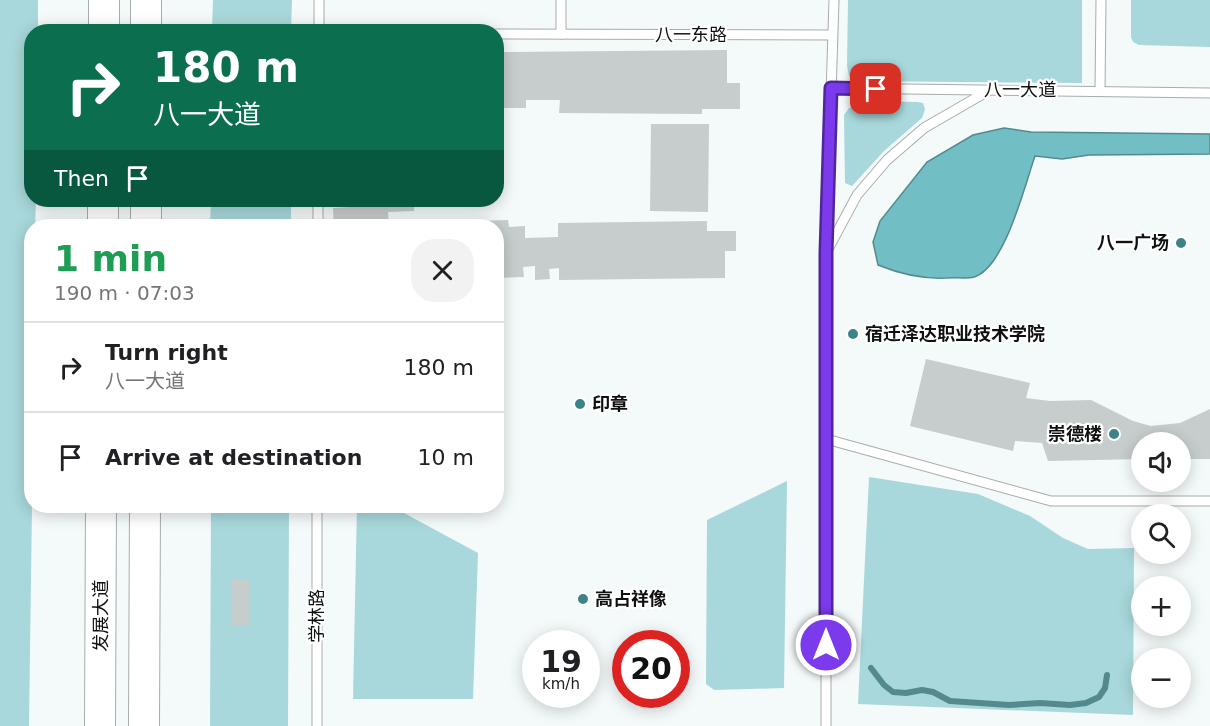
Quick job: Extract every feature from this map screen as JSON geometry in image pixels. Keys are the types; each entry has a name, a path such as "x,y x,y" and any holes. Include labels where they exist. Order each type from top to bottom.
{"main road":[{"path":"104,0 104,24"},
{"path":"146,0 146,24"},
{"name":"发展大道","path":"100,726 101,513"},
{"path":"144,726 145,513"}],"lane":[{"path":"319,0 319,24"},
{"path":"561,0 561,34"},
{"path":"826,726 826,253 834,0"},
{"path":"1100,91 1101,0"},
{"name":"八一东路","path":"504,34 832,35"},
{"name":"八一大道","path":"831,88 1210,93"},
{"path":"826,253 857,195 887,160 924,128 988,90"},
{"path":"826,439 1051,501 1210,501"},
{"name":"学林路","path":"317,513 317,726"}],"shaded area":[{"path":"0,0 38,0 38,24 24,24 24,207 36,207 35,219 24,219 24,513 32,513 29,726 0,726"},
{"path":"213,0 292,0 291,24 212,24"},
{"path":"848,0 1082,0 1082,83 855,81 849,76 847,66"},
{"path":"1131,0 1210,0 1210,47 1139,45 1133,42"},
{"path":"870,101 917,102 923,103 925,109 922,118 884,151 852,186 845,183 844,115 849,108"},
{"path":"1004,128 1031,132 1210,134 1210,154 1089,155 1062,159 1035,156 1012,224 995,258 985,270 971,278 929,278 878,265 873,242 880,221 927,162 973,135"},
{"path":"211,207 291,207 291,219 210,219"},
{"path":"869,477 978,494 1030,516 1063,538 1088,549 1131,548 1131,564 1134,564 1134,576 1131,576 1131,636 1133,636 1133,648 1131,648 1131,708 1133,708 1133,715 858,704"},
{"path":"787,481 784,688 714,690 706,684 707,520"},
{"path":"211,513 289,513 288,726 210,726"},
{"path":"357,513 404,513 478,553 473,699 353,699"}],"building":[{"path":"727,50 727,83 740,83 740,109 702,109 702,114 559,113 560,100 526,100 526,108 504,108 504,52"},
{"path":"651,124 709,124 708,212 650,211"},
{"path":"414,207 414,211 388,212 389,219 334,219 333,208"},
{"path":"504,220 508,220 509,227 525,226 525,238 558,237 558,223 707,221 707,231 736,231 736,251 725,251 725,278 559,280 559,268 549,269 550,279 535,280 535,266 523,267 524,277 504,278"},
{"path":"926,359 1030,383 1026,398 1050,401 1091,400 1133,421 1151,426 1180,423 1210,409 1210,459 1191,459 1191,432 1131,432 1131,459 1048,461 1042,443 1015,441 1013,451 910,426"},
{"path":"231,580 250,580 250,625 231,625"}],"waterway":[{"path":"871,668 884,685 893,692 906,693 922,690 933,692 950,701 1009,705 1086,703 1099,697 1105,688 1107,675"}],"place":[{"name":"八一广场","path":"1181,243"},
{"name":"宿迁泽达职业技术学院","path":"853,334"},
{"name":"印章","path":"580,404"},
{"name":"崇德楼","path":"1114,434"},
{"name":"高占祥像","path":"583,599"}],"route":[{"path":"826,645 826,253 831,88 876,89"}]}
